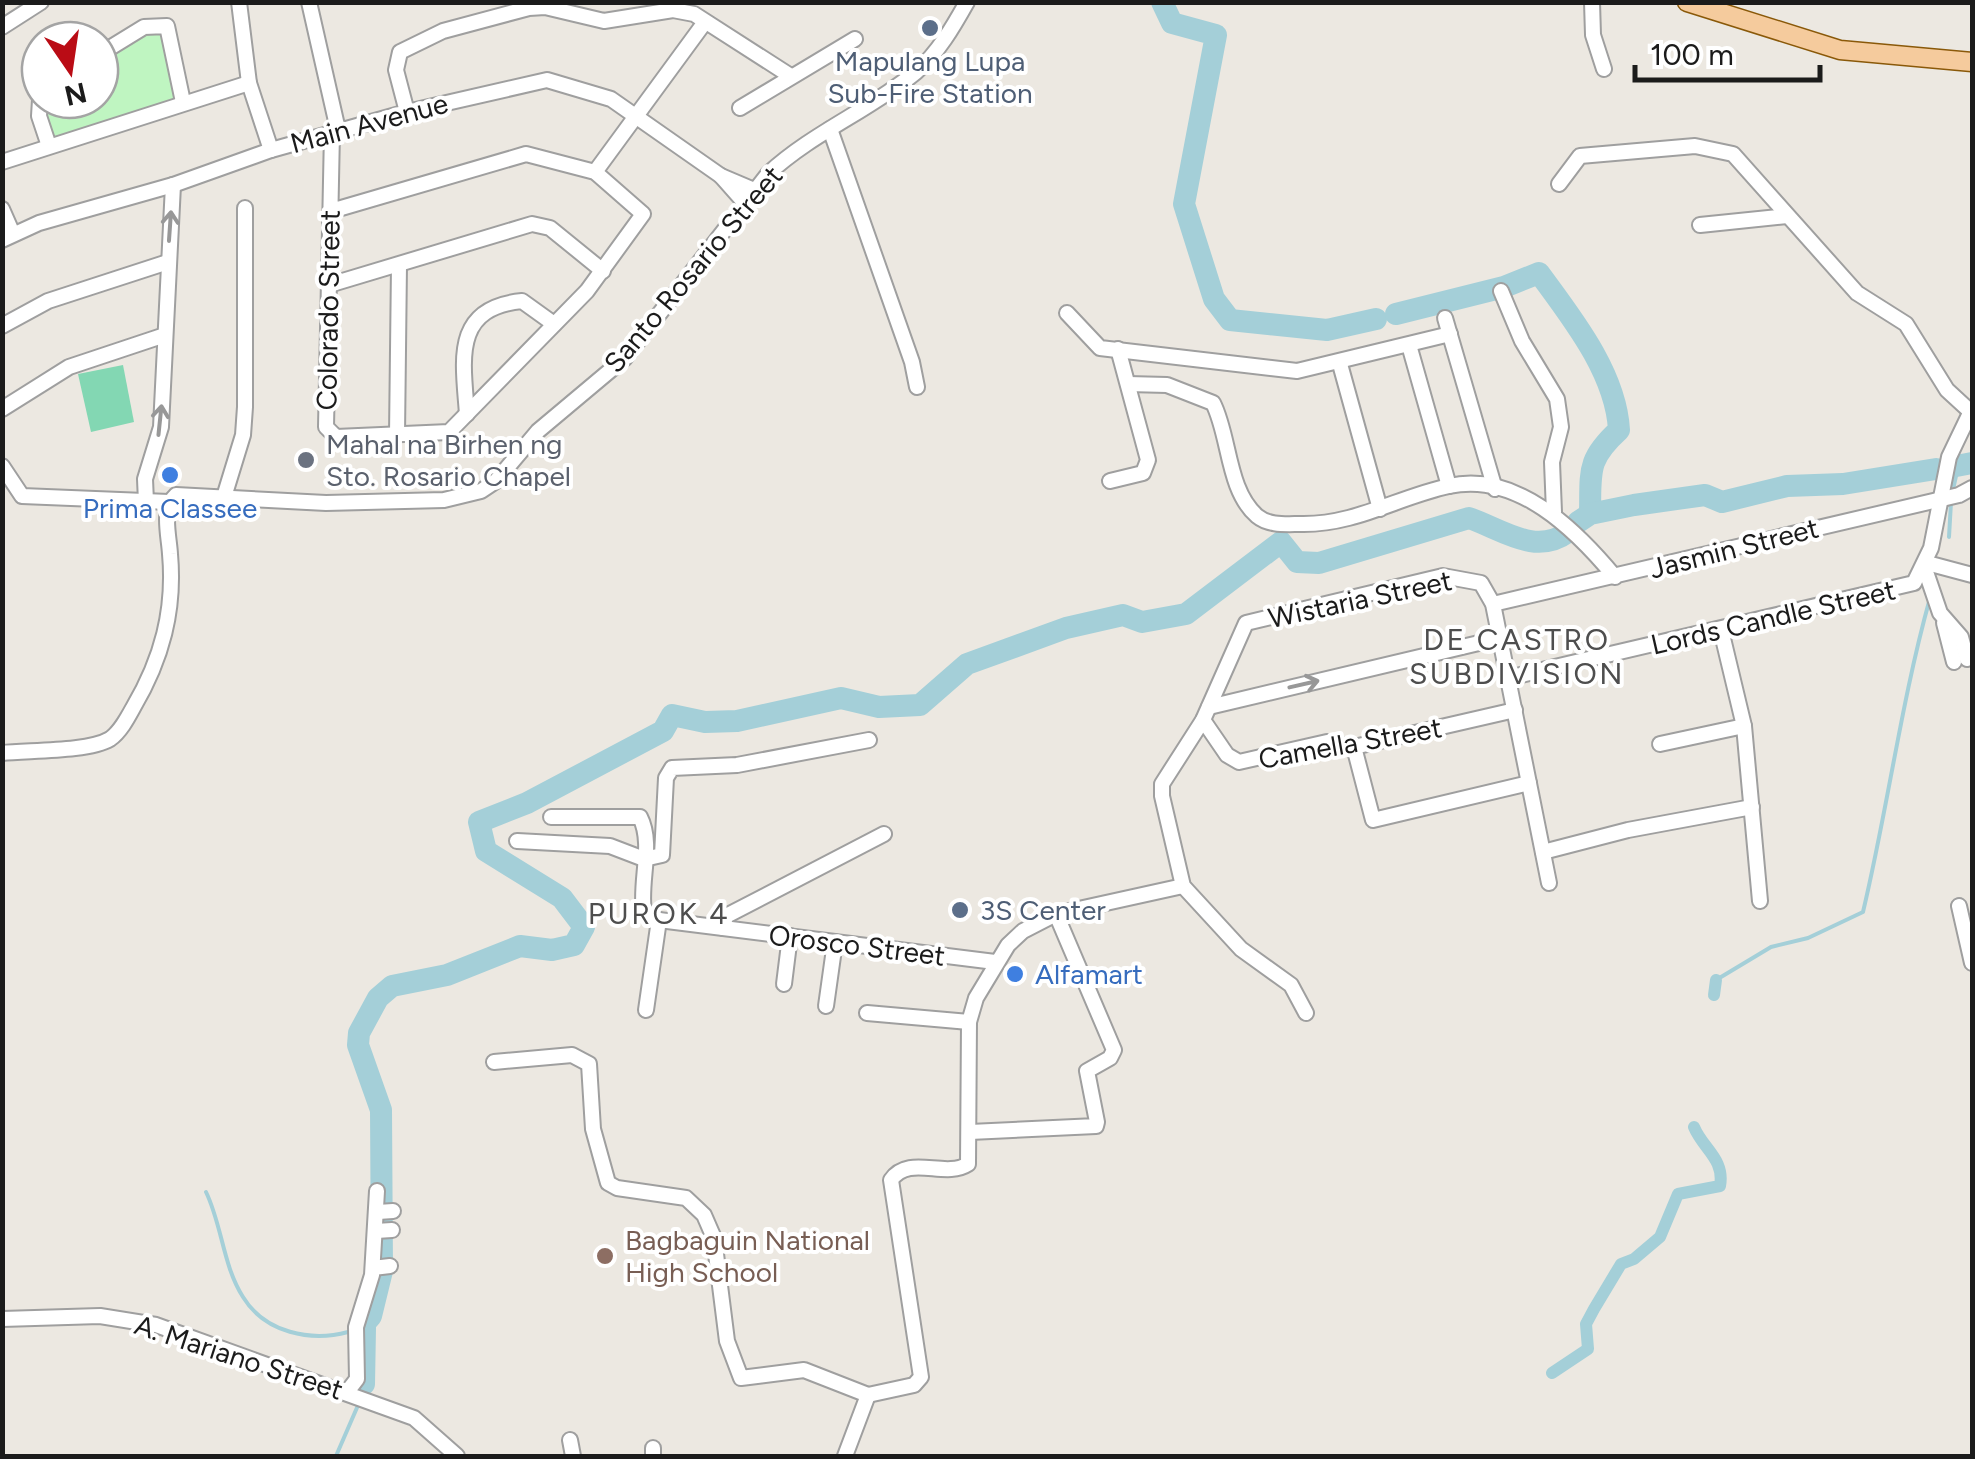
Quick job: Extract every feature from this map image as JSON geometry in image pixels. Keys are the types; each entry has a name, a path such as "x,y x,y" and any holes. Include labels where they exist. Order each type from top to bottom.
{"main road":[{"path":"1688,2 1840,50 1972,62"}],"street":[{"path":"2,27 41,2"},
{"path":"239,2 250,83 271,150"},
{"name":"Colorado Street","path":"308,2 335,131 327,431 336,437 440,435 467,414 603,271 642,214 595,172"},
{"name":"Santo Rosario Street","path":"2,466 22,496 169,502 184,493 292,503 386,502 461,498 481,491 496,481 538,430 625,358 749,196 787,156 915,72 941,44 967,2"},
{"path":"1592,2 1593,36 1604,69"},
{"path":"406,112 396,60 408,47 443,31 545,7 604,21 673,10 705,22 790,74"},
{"path":"331,211 526,154 595,172 705,22"},
{"path":"120,41 144,26 167,26 183,102"},
{"path":"740,108 790,74 855,39"},
{"name":"Main Avenue","path":"8,237 335,131 547,80 586,88 637,116 749,196"},
{"path":"2,162 250,83"},
{"path":"41,120 49,146"},
{"path":"830,129 912,362 917,387"},
{"path":"1559,184 1580,156 1695,146 1717,148 1749,166 1856,293 1906,324 1946,390 1972,410"},
{"path":"146,502 145,479 160,428 173,185"},
{"path":"224,497 243,435 245,407 244,208"},
{"path":"2,209 8,237"},
{"path":"1700,224 1788,216"},
{"path":"329,285 540,224 603,271"},
{"path":"2,326 48,301 168,262"},
{"path":"397,436 398,265"},
{"path":"1501,291 1522,341 1558,398 1561,427 1552,462 1554,512"},
{"path":"467,414 464,354 467,334 475,319 489,309 522,301 554,324"},
{"path":"1067,313 1094,344 1297,370 1340,364 1450,334"},
{"path":"1445,318 1495,489"},
{"path":"2,409 69,366 162,336"},
{"path":"1408,345 1449,486"},
{"path":"1110,481 1143,472 1148,460 1118,349"},
{"path":"1340,364 1380,509"},
{"path":"1128,384 1167,384 1212,403 1241,491 1249,506 1268,522 1340,522 1449,486 1495,489 1554,512 1582,536 1615,577"},
{"name":"Lords Candle Street","path":"1508,678 1907,586 1926,566 1949,457 1972,410"},
{"name":"Jasmin Street","path":"1494,604 1972,488"},
{"path":"2,752 105,741 128,717 152,675 166,632 172,587 169,502"},
{"path":"1960,660 1961,637 1942,618 1926,566 1972,575"},
{"name":"Wistaria Street","path":"1206,714 1246,623 1443,576 1481,584 1494,604"},
{"path":"1494,604 1549,883"},
{"path":"1721,630 1744,726 1760,901"},
{"path":"1306,1013 1291,985 1241,949 1183,886 1162,784 1206,714 1500,638"},
{"name":"Camella Street","path":"1206,714 1227,754 1239,762 1327,742 1354,747 1515,710"},
{"path":"1660,744 1744,726"},
{"path":"517,841 610,846 644,859 662,855 666,778 672,768 737,765 869,740"},
{"path":"1354,747 1373,820 1529,783"},
{"path":"1543,852 1628,830 1752,807"},
{"path":"551,817 640,817 644,912 659,920 646,1010"},
{"path":"724,928 726,916 884,834"},
{"path":"494,1062 572,1055 589,1064 593,1129 608,1183 617,1188 686,1198 697,1205 710,1227 727,1341 741,1378 804,1370 868,1396 914,1385 921,1377 890,1180 907,1168 964,1168 970,1156 969,1022 995,962 1022,931 1056,914 1183,886"},
{"path":"1959,906 1972,963"},
{"path":"970,1132 1096,1126 1098,1122 1086,1071 1110,1058 1114,1050 1056,914"},
{"name":"Orosco Street","path":"659,920 995,962"},
{"path":"784,984 790,936"},
{"path":"826,1006 835,942"},
{"path":"867,1013 969,1022"},
{"path":"354,1395 356,1327 380,1267 385,1212 377,1191"},
{"name":"A. Mariano Street","path":"2,1319 100,1316 156,1324 354,1395 430,1428 456,1456"},
{"path":"846,1456 868,1396"},
{"path":"570,1440 573,1456"}],"green space":[{"path":"159,26 166,28 180,101 50,143 47,120 120,120 120,48"},
{"path":"123,365 134,422 91,432 78,374"}],"waterway":[{"path":"1162,2 1172,23 1216,35 1184,204 1214,299 1230,320 1327,330 1376,319"},
{"path":"1396,314 1504,287 1539,273 1590,347 1616,409 1619,430 1601,450 1592,468 1590,514"},
{"path":"1951,467 1972,463"},
{"path":"1952,494 1958,467"},
{"path":"1578,522 1590,514 1634,505 1705,495 1722,502 1787,486 1843,484 1936,469"},
{"path":"1949,537 1951,502"},
{"path":"359,1330 371,1316 382,1271 381,1110 358,1045 359,1033 378,998 392,986 447,975 520,946 552,950 574,945 584,927 562,898 486,851 479,822 527,803 663,731 672,715 705,722 737,721 841,698 879,707 920,705 967,664 1066,628 1123,615 1142,622 1186,614 1281,542 1297,562 1319,563 1469,518 1532,541 1544,542 1568,532"},
{"path":"1716,980 1771,947 1808,938 1863,912 1930,598"},
{"path":"1714,995 1716,980"},
{"path":"1552,1373 1588,1349 1586,1324 1594,1309 1621,1264 1634,1259 1660,1237 1678,1194 1720,1186 1716,1161 1694,1127"},
{"path":"206,1192 236,1285 252,1309 290,1332 319,1336 348,1332"},
{"path":"364,1384 365,1328"},
{"path":"336,1456 359,1403"}],"place":[{"name":"Mapulang Lupa Sub-Fire Station","path":"930,28"},
{"name":"Mahal na Birhen ng Sto. Rosario Chapel","path":"306,460"},
{"name":"Prima Classee","path":"170,475"},
{"name":"3S Center","path":"960,910"},
{"name":"Alfamart","path":"1015,974"},
{"name":"Bagbaguin National High School","path":"605,1256"}],"district":[{"name":"DE CASTRO SUBDIVISION","path":"1517,656"},
{"name":"PUROK 4","path":"659,913"}]}
